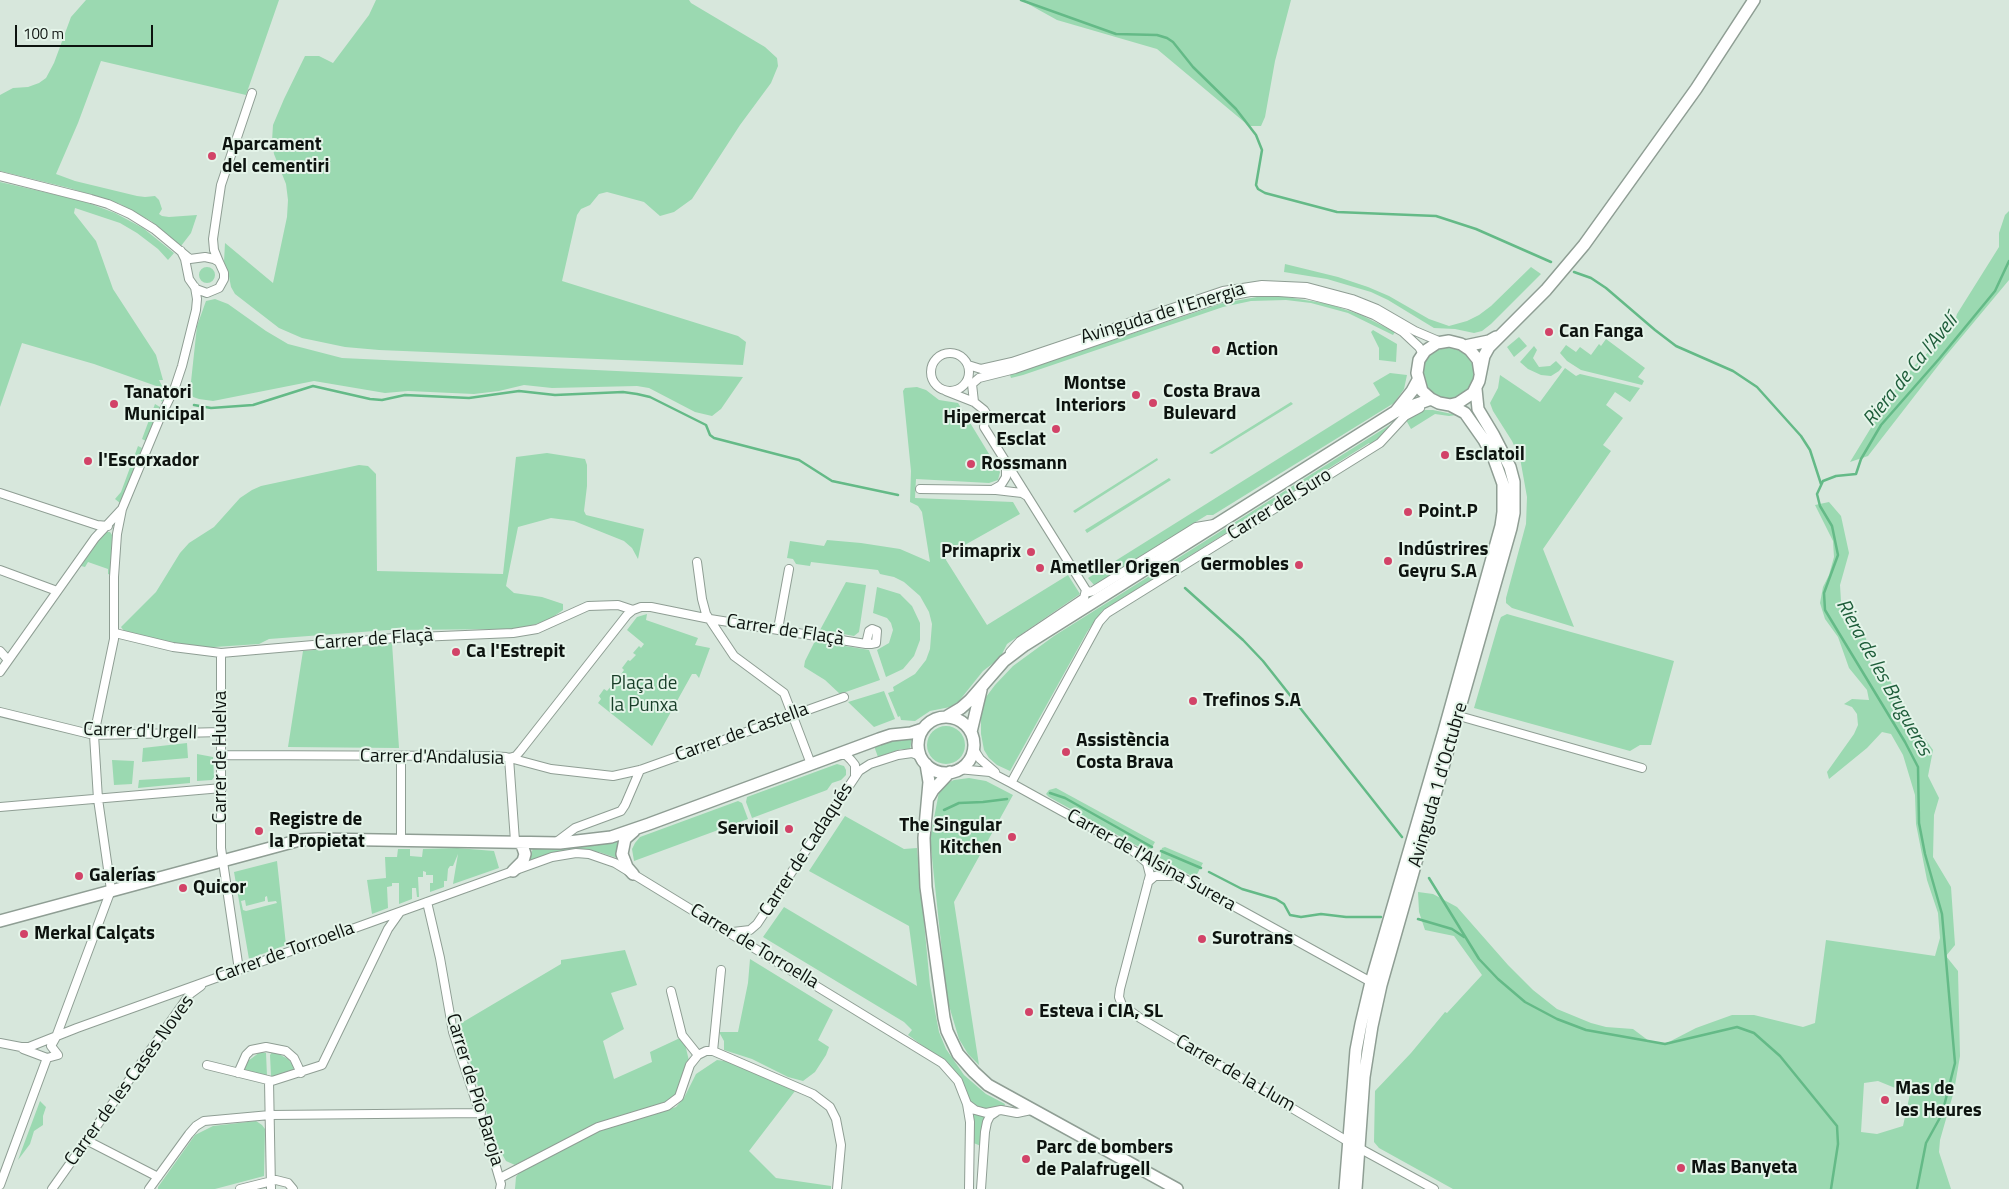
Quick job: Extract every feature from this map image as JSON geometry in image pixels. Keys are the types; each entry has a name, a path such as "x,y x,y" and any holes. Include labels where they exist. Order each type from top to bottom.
{"street":[{"path":"1480,373 1476,358 1465,346 1453,341 1441,342 1430,346 1423,354 1417,366 1418,380 1422,391 1433,401 1450,405 1463,401 1476,389 1480,373 1484,356 1500,336 1546,290 1584,245 1696,89 1754,0"},
{"path":"195,288 207,292 219,288 222,283 224,273 214,250 213,238 222,180 252,93"},
{"path":"0,176 108,204 141,220 190,259 214,258 219,262"},
{"path":"0,1185 2,1174 47,1058 58,1055 51,1046 112,890 98,799 94,735 115,633 114,577 118,530 122,509 159,420 175,387 196,310 195,288 189,279 189,272 191,266 202,258 213,238"},
{"path":"181,251 189,272"},
{"name":"Avinguda de l'Energia","path":"968,365 981,369 1012,362 1222,291 1262,285 1307,287 1352,298 1377,309 1415,331 1441,342"},
{"path":"196,310 207,292"},
{"name":"Avinguda de l'Energia","path":"972,384 982,377 1014,369 1224,297 1250,292 1306,294 1349,305 1374,315 1404,332 1419,346 1423,354"},
{"path":"1465,346 1489,341 1500,336"},
{"path":"974,402 968,365 964,358 954,353 942,354 931,368 932,380 946,391 974,402 984,410 986,414 984,427 1089,592 1094,591 1196,527 1218,524"},
{"path":"946,391 958,390 966,384 969,374"},
{"path":"1395,412 1412,392 1418,380"},
{"name":"Avinguda 1 d'Octubre","path":"1356,1189 1367,1051 1376,983 1402,875 1423,822 1459,716 1512,528 1514,482 1510,468 1478,409 1476,389"},
{"path":"1004,661 1062,621 1395,412 1433,401"},
{"name":"Carrer del Suro","path":"1011,782 1099,622 1107,613 1380,443 1405,416 1433,401"},
{"name":"Avinguda 1 d'Octubre","path":"1345,1189 1356,1050 1376,983 1410,885 1423,822 1501,526 1503,512 1503,484 1494,459 1484,440 1465,413 1459,408 1450,405"},
{"path":"997,490 1006,477 1007,468 1004,460"},
{"path":"997,490 1013,483 1014,475"},
{"path":"920,489 997,490 1027,496"},
{"path":"0,493 118,530"},
{"path":"0,672 104,526 122,509"},
{"path":"697,562 706,614 734,656 784,693 811,764"},
{"path":"778,630 790,569"},
{"path":"0,570 57,590"},
{"path":"0,921 300,840 554,843 583,841 611,836 891,735 910,733 923,729 933,720 946,717 961,708 1004,661 1012,648 1084,598 1086,590"},
{"name":"Carrer de Flaçà","path":"115,633 173,647 221,653 394,638 513,633 537,629 588,606 618,605 633,610 641,607 651,607 710,619 866,644"},
{"path":"515,842 509,758 516,756 627,615 633,610"},
{"path":"0,652 8,660"},
{"name":"Carrer de Huelva","path":"221,653 221,848 239,970"},
{"path":"928,801 933,790 968,760 973,748 970,732 981,688"},
{"name":"Carrer de Castella","path":"640,770 844,697"},
{"name":"Carrer d'Urgell","path":"0,712 94,735 222,732"},
{"path":"1459,716 1642,768"},
{"path":"946,717 960,721 970,732"},
{"path":"923,729 918,745 929,782 928,801 924,818 924,864 936,968 947,1031 958,1054 988,1085 1177,1189"},
{"name":"Carrer de l'Alsina Surera","path":"973,748 990,769 1011,782 1133,851 1376,983"},
{"name":"Carrer de Cadaqués","path":"731,932 742,933 750,930 757,924 859,771 870,764 898,755 912,753 923,760"},
{"name":"Carrer d'Andalusia","path":"222,755 490,756 509,758 551,769 600,775 625,774 640,770"},
{"name":"Carrer de Cadaqués","path":"833,756 846,755 855,765 855,777"},
{"path":"401,840 402,756"},
{"path":"923,760 939,772 954,771"},
{"path":"554,843 575,828 621,811 640,770"},
{"name":"Carrer de l'Alsina Surera","path":"954,771 990,772 1011,782"},
{"path":"0,807 222,788"},
{"path":"633,874 624,860 623,846 629,834 640,827"},
{"path":"513,871 523,861 525,854 522,845 515,842"},
{"name":"Carrer de la Llum","path":"1133,851 1147,863 1150,875 1120,989 1119,997 1122,1005 1140,1018 1348,1141 1434,1189"},
{"name":"Carrer de Torroella","path":"11,1046 29,1047 552,857 576,854 601,857 615,862 942,1062 958,1081 967,1104 970,1122 968,1189"},
{"path":"1148,882 1155,876 1161,875 1181,877"},
{"name":"Carrer de Pío Baroja","path":"427,902 440,958 453,1032 481,1114 500,1178 500,1189"},
{"path":"207,1065 269,1081 322,1066 388,929 400,912"},
{"path":"712,1051 721,970"},
{"name":"Carrer de les Cases Noves","path":"52,1189 190,994 214,979"},
{"path":"671,991 682,1034 698,1055"},
{"name":"Carrer de Torroella","path":"0,1043 37,1053 47,1058"},
{"path":"238,1073 246,1054 252,1050 266,1047 286,1051 294,1058 301,1073"},
{"path":"500,1178 598,1127 674,1102 683,1089 690,1065 698,1055 706,1051 712,1051 814,1094 830,1107 836,1119 841,1145 837,1189"},
{"path":"269,1081 271,1185"},
{"path":"967,1104 976,1110 986,1113 1005,1110 1017,1113 1031,1110"},
{"path":"981,1189 986,1125 990,1116 996,1112"},
{"path":"149,1189 196,1126 204,1121 270,1115 481,1114"},
{"path":"86,1140 158,1177"},
{"path":"969,1152 976,1148 979,1150 983,1160"},
{"path":"240,1189 271,1185 282,1181 288,1183 293,1189"}],"green space":[{"path":"86,0 279,0 246,95 101,61 78,123 56,174 75,181 137,196 155,196 159,200 162,209 159,214 162,216 197,215 191,233 181,246 151,221 120,204 69,188 0,171 0,95 13,88 28,87 39,83 46,78 54,63 71,17"},
{"path":"376,0 689,0 765,47 777,58 778,66 771,83 740,125 692,199 674,212 660,216 644,202 607,192 599,194 590,205 581,209 577,215 562,281 738,336 746,342 743,365 345,347 302,338 279,328 235,294 231,287 224,262 225,243 273,283 287,217 288,200 286,184 274,154 272,141 273,125 284,99 305,56 319,56 333,63 369,15"},
{"path":"1021,0 1291,0 1275,61 1265,117 1261,126 1249,126 1157,49 1057,20"},
{"path":"0,182 83,201 115,213 143,228 174,253 168,260 158,249 120,223 75,208 74,213 96,241 113,289 156,355 163,380 159,380 166,394 162,402 159,397 159,387 94,364 22,343 0,407"},
{"path":"2009,211 2009,280 1944,358 1868,456 1850,462 1891,395 1914,366 1942,339 1954,324 1957,314 1999,247 1999,233 2005,215"},
{"path":"1285,264 1338,277 1368,287 1389,296 1429,319 1449,326 1467,321 1479,315 1491,306 1531,267 1541,274 1491,324 1482,331 1474,333 1455,329 1434,328 1371,292 1327,279 1284,272"},
{"path":"207,267 213,269 215,275 213,281 207,283 201,281 199,275 201,269"},
{"path":"1257,297 1287,297 1329,304 1361,315 1395,332 1393,335 1348,313 1311,303 1286,300 1251,301 1223,307 1023,375 1011,378 1010,375 1223,303"},
{"path":"215,299 228,304 288,344 342,358 743,377 721,409 712,416 695,412 649,388 637,386 552,388 524,385 474,394 408,391 385,393 314,381 213,401 199,399 193,397 190,391 197,326 206,301"},
{"path":"1373,330 1397,344 1396,362 1379,360 1379,348 1371,332"},
{"path":"1519,337 1527,346 1514,357 1507,347"},
{"path":"1606,339 1645,368 1638,377 1644,381 1642,385 1581,370 1567,361 1560,353 1566,345 1576,352 1580,347 1591,355 1599,344 1601,346"},
{"path":"1534,346 1537,350 1533,358 1539,367 1550,366 1556,361 1562,367 1559,371 1551,376 1541,375 1528,369 1520,362"},
{"path":"1443,348 1453,348 1462,352 1470,360 1474,374 1470,388 1462,396 1453,400 1443,400 1434,396 1426,388 1422,379 1422,369 1426,360 1434,352"},
{"path":"1565,368 1576,376 1580,374 1640,388 1630,402 1615,392 1606,405 1623,418 1603,445 1611,451 1543,549 1574,627 1512,608 1506,603 1526,524 1527,497 1520,458 1490,403 1498,388 1500,375 1540,402"},
{"path":"1390,373 1407,375 1404,389 1394,403 1213,515 1207,515 1094,585 1088,578 1380,395 1373,383"},
{"path":"917,387 926,390 939,400 958,403 1000,472 998,480 989,483 916,479 915,498 1013,502 1020,514 947,555 946,560 987,625 1068,575 1080,594 1007,644 1000,658 983,671 959,701 950,707 930,711 915,721 901,720 900,716 898,717 888,693 894,691 893,687 915,674 926,660 930,649 932,624 929,612 920,596 904,582 894,577 880,574 878,570 811,562 810,566 796,564 793,559 787,558 790,541 824,546 827,540 900,549 930,562 922,512 918,506 910,502 911,471 903,391 905,388"},
{"path":"1291,402 1293,404 1212,454 1209,453"},
{"path":"155,404 160,407 146,441 142,439"},
{"path":"1422,410 1433,410 1457,415 1435,414 1411,429 1406,420"},
{"path":"1396,421 1387,433 1371,445 1369,443 1102,611 1087,632 1010,771 997,765 989,758 984,750 981,734 981,710 986,697 1013,666 1054,636"},
{"path":"138,446 142,448 120,503 115,499 121,492"},
{"path":"547,453 585,459 587,465 587,486 584,511 586,515 644,529 638,559 632,548 624,541 574,521 551,518 518,527 506,586 514,593 542,597 563,604 563,610 547,621 518,629 388,630 269,639 259,644 200,648 124,631 121,627 156,592 180,553 189,543 214,527 240,498 261,486 359,465 368,466 376,474 377,571 503,574 516,457"},
{"path":"1157,458 1158,460 1075,513 1073,511"},
{"path":"1169,478 1171,480 1087,533 1085,530"},
{"path":"1829,502 1841,516 1849,553 1840,585 1842,618 1866,638 1870,662 1888,677 1915,725 1933,750 1928,776 1939,798 1934,815 1933,857 1951,887 1955,945 1946,956 1958,971 1960,1056 1954,1091 1940,1140 1939,1152 1951,1189 1453,1189 1379,1148 1374,1142 1375,1091 1411,1053 1445,1012 1447,1013 1482,975 1454,936 1425,930 1419,912 1418,892 1433,894 1457,907 1508,965 1533,990 1557,1009 1606,1027 1633,1029 1649,1041 1665,1044 1696,1028 1732,1015 1754,1015 1803,1027 1815,1023 1826,940 1935,956 1940,938 1938,913 1927,880 1916,824 1915,795 1903,755 1891,734 1882,732 1867,748 1829,779 1827,772 1854,734 1858,725 1857,714 1852,707 1844,704 1852,699 1869,700 1867,690 1849,668 1838,637 1825,619 1820,603 1823,587 1829,575 1834,557 1833,541 1815,505","holes":["1878,1081 1910,1094 1903,1126 1877,1134 1861,1132 1864,1083"]},
{"path":"105,532 110,532 112,535 111,575 108,574 108,569 88,562 85,567 81,566"},
{"path":"846,582 866,585 859,632 854,636 820,630"},
{"path":"877,587 900,594 912,606 920,623 920,640 914,656 903,669 886,677 877,650 889,643 893,630 887,618 873,613"},
{"name":"Plaça de la Punxa","path":"647,614 646,620 698,638 695,645 710,648 699,678 696,674 692,674 652,746 598,703 601,699 599,696 604,689 607,691 613,684 610,682 616,675 619,677 624,670 622,668 628,660 630,661 636,655 633,653 639,646 641,648 644,644 627,630 637,617"},
{"path":"1507,614 1674,661 1651,745 1640,745 1630,751 1474,708 1499,622 1501,617"},
{"path":"815,641 869,650 880,680 840,694 825,680 804,667"},
{"path":"392,643 399,748 288,747 303,651"},
{"path":"884,691 895,719 874,727 848,702"},
{"path":"946,726 960,731 965,745 960,759 946,764 932,759 927,745 932,731"},
{"path":"912,737 910,750 901,749 878,757 874,746 886,741"},
{"path":"187,743 188,758 142,762 143,748"},
{"path":"197,754 213,757 214,777 212,780 197,781"},
{"path":"112,760 134,761 132,784 114,785"},
{"path":"837,764 844,766 846,775 841,780 832,783 827,790 752,818 746,802 747,797"},
{"path":"190,777 190,783 138,788 139,780"},
{"path":"969,778 986,781 1013,795 954,902 979,1065 968,1054 959,1039 947,999 930,839 939,792 945,784 954,780"},
{"path":"1056,788 1155,842 1151,849 1148,852 1046,794 1049,790"},
{"path":"738,801 742,803 748,819 634,861 632,849 640,837"},
{"path":"845,816 904,849 917,848 930,985 939,1032 946,1049 964,1075 986,1094 1005,1104 1004,1107 991,1111 974,1106 966,1089 949,1065 908,1035 912,1030 904,1022 763,937 784,907 917,986 909,926 809,871"},
{"path":"622,840 620,859 599,852 571,850 553,853 529,861 533,848 578,847"},
{"path":"1165,847 1203,863 1195,878 1160,858 1162,848"},
{"path":"457,848 494,851 499,868 453,884 458,854 453,866 450,866 448,869 447,881 444,881 444,887 430,892 430,883 433,883 433,875 426,875 426,872 423,871 423,877 418,877 419,897 417,897 416,888 412,888 412,899 399,904 399,883 392,883 392,886 387,887 388,908 372,914 367,880 386,878 385,857 397,857 398,849 410,849 410,856 422,857 423,849"},
{"path":"277,861 286,945 249,959 234,872","holes":["267,896 268,902 276,901 277,903 246,911 243,910 241,901 245,900 246,906 265,901"]},
{"path":"625,950 637,985 611,993 624,1029 603,1041 614,1079 652,1062 650,1052 680,1038 685,1044 690,1065 683,1089 667,1106 665,1102 591,1127 515,1165 506,1161 498,1147 458,1025 561,964 561,960"},
{"path":"750,959 833,1010 818,1040 829,1047 826,1055 815,1072 803,1081 788,1077 752,1059 724,1050 724,1041 719,1032 738,1032 748,983"},
{"path":"273,1051 288,1059 293,1065 294,1070 271,1076 270,1055"},
{"path":"260,1052 266,1053 267,1076 245,1071 244,1069 248,1061"},
{"path":"717,1060 733,1062 795,1091 749,1151 776,1178 831,1186 831,1189 515,1189 516,1177 520,1171 596,1132 676,1107 684,1098 696,1074"},
{"path":"40,1101 46,1107 43,1125 34,1131 30,1144 18,1160"},
{"path":"972,1110 989,1115 981,1146 971,1142"},
{"path":"256,1121 265,1129 264,1176 215,1189 158,1189 195,1135 213,1126"}],"waterway":[{"path":"1021,0 1116,34 1157,35 1173,42 1193,67 1236,109 1256,135 1262,150 1256,185 1258,189 1265,193 1337,212 1436,216 1476,229 1551,262"},
{"name":"Riera de les Brugueres","path":"1917,1189 1926,1143 1942,1114 1955,1063 1942,914 1925,854 1919,823 1918,767 1905,742 1825,610 1824,593 1838,555 1832,526 1820,506 1817,494 1823,481 1836,476 1856,474 1861,459 1881,425 1995,291 2009,261"},
{"path":"1574,272 1591,278 1606,288 1676,346 1733,371 1757,387 1801,436 1810,450 1821,484"},
{"path":"194,405 211,408 253,405 313,386 382,400 405,395 469,398 519,391 555,395 623,392 650,397 706,425 710,435 714,438 799,460 832,481 898,495"},
{"path":"1185,588 1243,640 1263,661 1402,837"},
{"path":"1050,793 1065,798 1152,847"},
{"path":"944,810 959,803 1007,799"},
{"path":"1161,851 1201,868"},
{"path":"1209,872 1242,889 1276,899 1284,904 1290,915 1301,917 1321,914 1346,917 1381,917"},
{"path":"1429,878 1479,959 1498,979 1525,1002 1557,1019 1586,1030 1665,1044 1737,1027 1754,1033 1780,1056 1837,1126 1838,1144 1831,1189"},
{"path":"1418,919 1452,929 1464,937"}],"place":[{"name":"Aparcament del cementiri","path":"212,156"},
{"name":"Can Fanga","path":"1549,332"},
{"name":"Action","path":"1216,350"},
{"name":"Montse Interiors","path":"1136,395"},
{"name":"Costa Brava Bulevard","path":"1153,403"},
{"name":"Tanatori Municipal","path":"114,404"},
{"name":"Hipermercat Esclat","path":"1056,429"},
{"name":"Esclatoil","path":"1445,455"},
{"name":"l'Escorxador","path":"88,461"},
{"name":"Rossmann","path":"971,464"},
{"name":"Point.P","path":"1408,512"},
{"name":"Primaprix","path":"1031,552"},
{"name":"Indústrires Geyru S.A","path":"1388,561"},
{"name":"Germobles","path":"1299,565"},
{"name":"Ametller Origen","path":"1040,568"},
{"name":"Ca l'Estrepit","path":"456,652"},
{"name":"Trefinos S.A","path":"1193,701"},
{"name":"Assistència Costa Brava","path":"1066,752"},
{"name":"Servioil","path":"789,829"},
{"name":"Registre de la Propietat","path":"259,831"},
{"name":"The Singular Kitchen","path":"1012,837"},
{"name":"Galerías","path":"79,876"},
{"name":"Quicor","path":"183,888"},
{"name":"Merkal Calçats","path":"24,934"},
{"name":"Surotrans","path":"1202,939"},
{"name":"Esteva i CIA, SL","path":"1029,1012"},
{"name":"Mas de les Heures","path":"1885,1100"},
{"name":"Parc de bombers de Palafrugell","path":"1026,1159"},
{"name":"Mas Banyeta","path":"1681,1168"}],"water label":[{"name":"Riera de Ca l'Avelí","path":"1911,371"}]}
